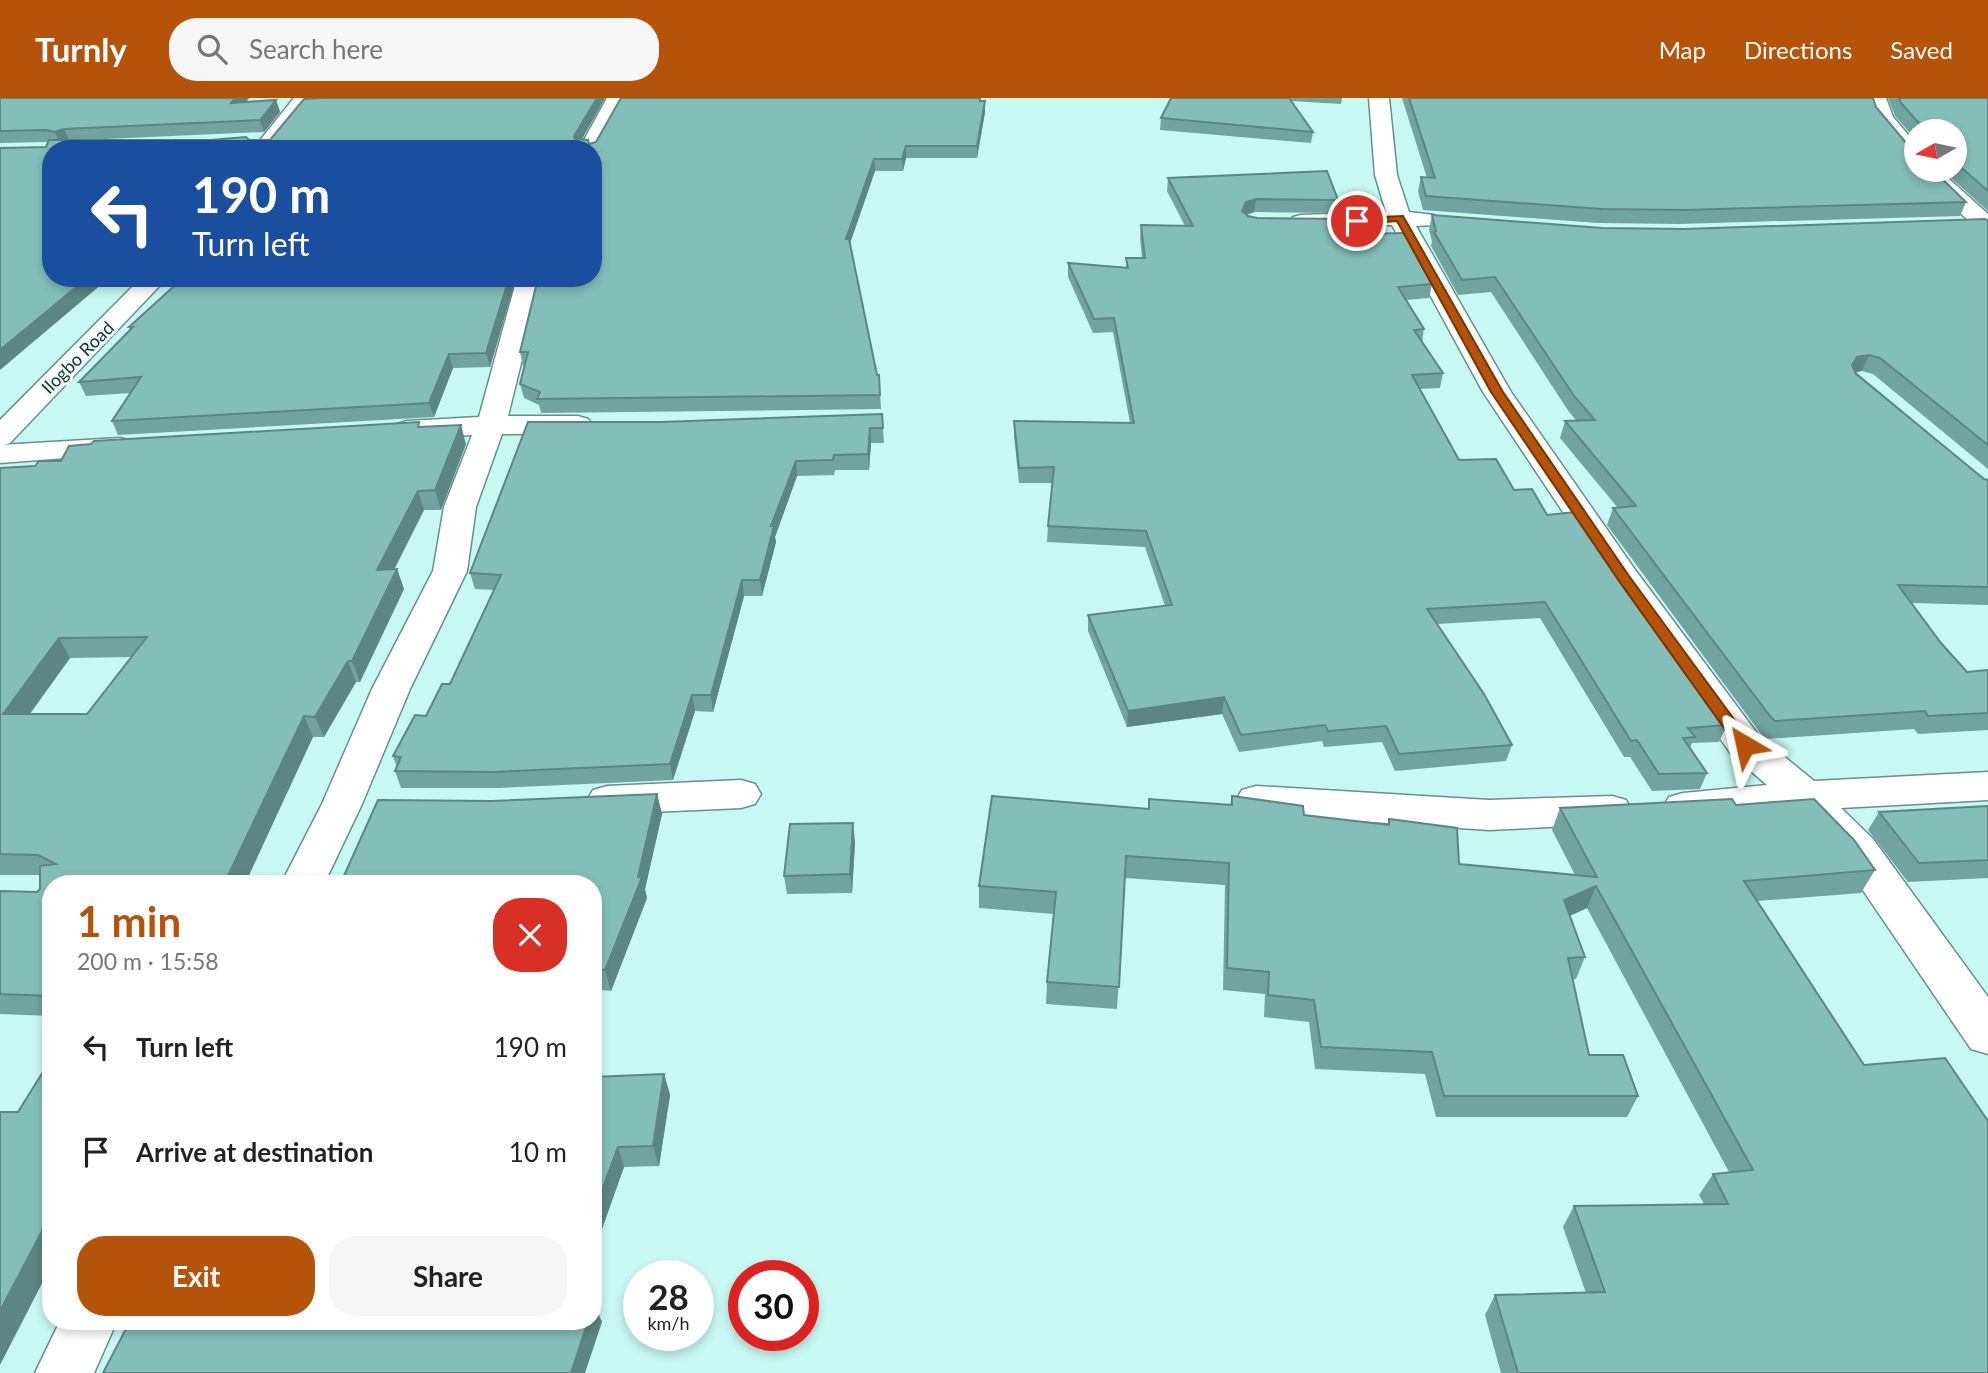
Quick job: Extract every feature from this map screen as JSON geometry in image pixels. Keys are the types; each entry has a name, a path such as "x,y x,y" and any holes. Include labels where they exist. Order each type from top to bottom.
{"street":[{"path":"261,140 304,98"},
{"path":"594,140 617,98"},
{"path":"1379,98 1386,175 1400,218 1497,392 1624,578 1745,745 1805,796 1858,850 1988,1035"},
{"path":"1876,98 1884,119 1904,143"},
{"path":"1940,182 1986,225"},
{"path":"1282,222 1336,223 1400,218 1453,222"},
{"path":"1956,225 1986,225"},
{"name":"Ilogbo Road","path":"0,437 146,287"},
{"path":"309,875 362,804 391,689 450,571 460,507 491,425 528,287"},
{"path":"382,432 491,425 611,425"},
{"path":"0,454 150,445"},
{"path":"1256,800 1489,815 1721,805 1805,796 1988,786"},
{"path":"565,801 741,794"},
{"path":"64,1373 85,1330"}],"building":[{"path":"0,98 235,98 231,103 276,100 260,120 64,129 55,132 0,131"},
{"path":"597,98 574,136 575,139 588,140 270,140 304,99"},
{"path":"621,98 980,98 980,101 985,101 977,146 906,146 902,159 874,159 846,239 849,239 879,375 880,395 537,399 540,392 520,384 528,352 520,352 536,287 602,287 602,140 597,140"},
{"path":"1171,98 1289,98 1313,132 1161,118"},
{"path":"1409,98 1873,98 1876,107 1904,140 1904,182 1945,182 1966,202 1684,210 1602,209 1426,196 1421,177 1435,178"},
{"path":"1899,98 1988,98 1988,191 1967,173 1967,119 1915,119"},
{"path":"246,137 249,140 211,140"},
{"path":"42,147 42,287 76,287 0,350 0,148"},
{"path":"1327,171 1338,200 1256,199 1246,202 1242,211 1257,218 1352,219 1360,234 1404,233 1432,284 1398,287 1424,329 1414,330 1443,373 1412,375 1459,460 1496,459 1514,490 1532,489 1547,515 1575,512 1727,725 1688,728 1695,737 1683,738 1707,773 1659,774 1637,740 1631,741 1545,602 1427,609 1484,694 1512,745 1399,754 1386,726 1328,731 1325,725 1241,735 1224,697 1128,711 1088,615 1172,605 1146,531 1048,526 1054,467 1019,468 1014,421 1134,423 1114,318 1094,319 1068,263 1128,268 1126,258 1145,258 1141,225 1193,226 1168,178"},
{"path":"1432,215 1602,228 1684,229 1988,220 1988,445 1880,358 1869,355 1857,357 1852,365 1856,374 1988,480 1988,587 1898,585 1941,643 1967,672 1988,670 1988,713 1928,716 1925,711 1775,721 1613,508 1636,506 1565,421 1595,420 1574,396 1495,277 1462,280 1434,232 1436,231"},
{"path":"173,287 506,287 486,353 449,354 429,403 112,421 141,377 79,382 133,327 129,327"},
{"path":"882,414 883,428 870,428 868,454 834,455 833,460 796,461 771,526 774,526 760,580 742,580 711,695 692,695 670,764 494,772 395,771 401,757 393,756 415,715 426,716 442,684 450,684 501,575 470,573 528,422 661,422"},
{"path":"419,422 418,427 461,425 435,490 418,491 377,570 397,569 352,661 348,661 315,717 304,716 228,875 42,875 42,996 0,994 0,891 37,892 40,889 40,866 56,864 38,855 0,854 0,468 35,466 39,461 61,461 69,446 91,444 94,441","holes":["147,637 87,714 3,714 59,638"]},
{"path":"657,794 638,877 642,877 605,970 602,970 602,875 344,875 378,800 492,801"},
{"path":"992,796 1149,809 1149,799 1232,805 1232,796 1303,806 1304,815 1389,825 1389,819 1457,828 1459,864 1597,877 1560,808 1732,799 1736,805 1814,799 1854,840 1875,870 1744,881 1864,1065 1945,1058 1988,1121 1988,1373 1518,1373 1495,1295 1605,1292 1574,1206 1728,1204 1713,1174 1753,1170 1596,886 1564,900 1585,957 1568,958 1589,1055 1623,1055 1638,1096 1444,1096 1432,1052 1321,1047 1314,1000 1268,995 1269,972 1227,968 1229,863 1126,856 1119,987 1047,982 1056,892 979,886"},
{"path":"1988,806 1988,860 1919,863 1879,812"},
{"path":"853,823 850,874 784,876 790,824"},
{"path":"42,1073 42,1231 0,1311 0,1112 18,1112"},
{"path":"664,1074 653,1146 618,1147 602,1190 602,1077"},
{"path":"125,1330 585,1330 571,1373 103,1373"}],"route":[{"path":"1357,221 1400,218 1497,392 1624,578 1745,745"}]}
